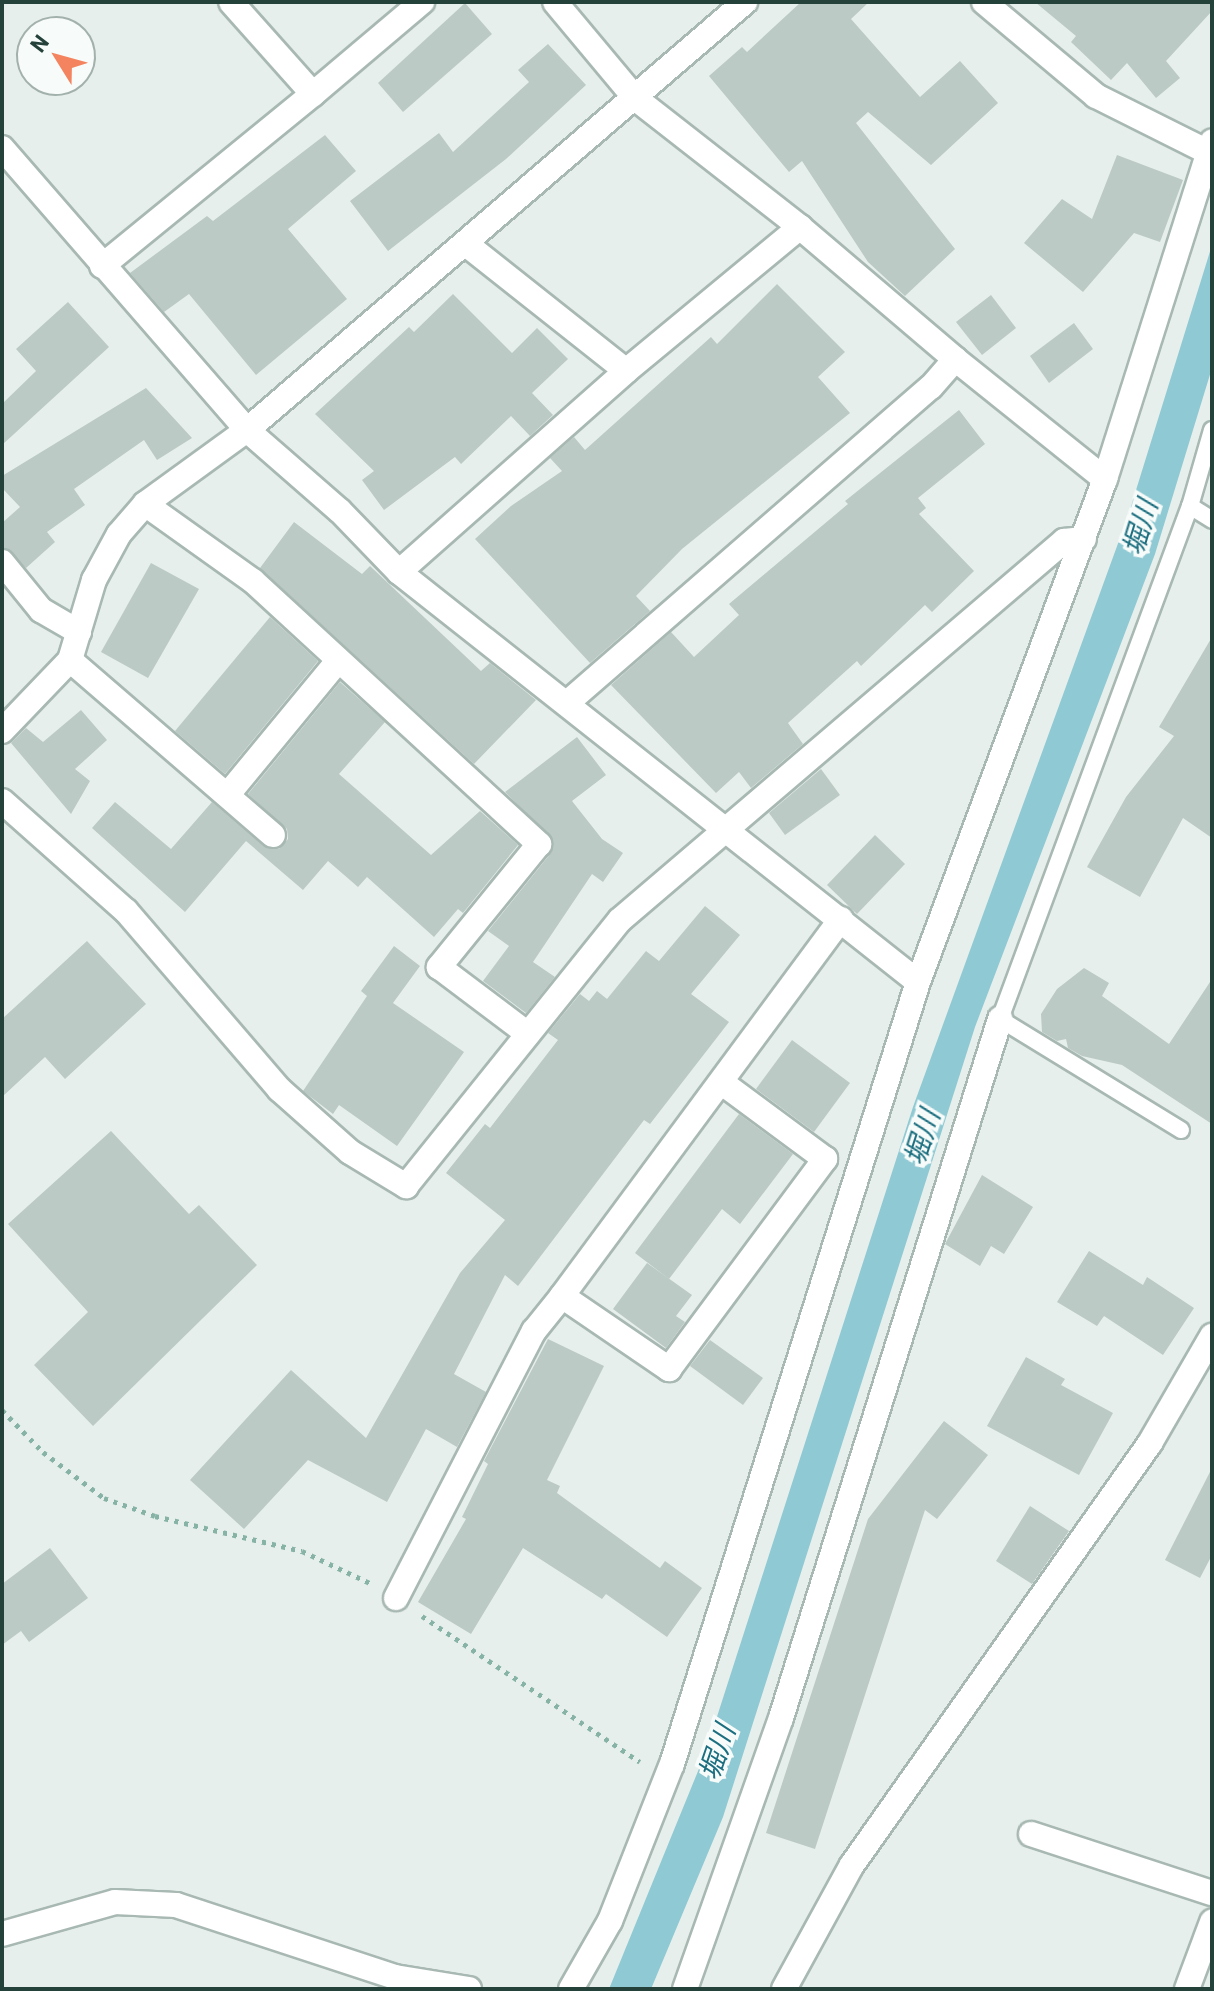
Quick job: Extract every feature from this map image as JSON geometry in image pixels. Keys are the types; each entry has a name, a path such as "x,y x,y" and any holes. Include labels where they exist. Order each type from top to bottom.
{"street":[{"path":"231,2 313,94"},
{"path":"102,266 422,2"},
{"path":"555,2 636,99 800,227 955,359 1105,479"},
{"path":"2,731 70,660 94,580 119,534 145,504 247,430 636,99 745,2"},
{"path":"571,1989 610,1921 666,1780 918,982 1084,539 1210,149 1096,96 984,2"},
{"path":"2,148 247,430 340,511 399,572 918,982"},
{"path":"399,572 626,371 800,227"},
{"path":"466,244 626,371"},
{"path":"567,703 931,387 955,359"},
{"path":"145,504 253,581 539,844 439,967 528,1034"},
{"path":"2,801 126,911 279,1089 350,1152 406,1186 620,920 1064,541 1084,539"},
{"path":"2,562 41,610 79,632"},
{"path":"70,660 229,793 273,835"},
{"path":"229,793 338,661"},
{"path":"396,1598 534,1331 841,919"},
{"path":"685,1989 786,1703 1000,1019"},
{"path":"562,1296 669,1369 825,1159 721,1082"},
{"path":"784,1989 852,1865 1150,1443 1212,1336"},
{"path":"1031,1834 1212,1893"},
{"path":"2,1934 115,1902 176,1905 395,1977 469,1989"},
{"path":"1187,1989 1212,1922"}],"lane":[{"path":"1181,1130 1000,1019 1190,506 1212,430"},
{"path":"1190,506 1212,520"}],"path":[{"path":"2,1410 43,1452 104,1498 155,1516 302,1551 396,1598 666,1780"}],"water":[{"name":"堀川","path":"1212,245 1212,368 1155,554 975,1027 723,1817 651,1989 609,1989 705,1754 913,1107 1128,516"}],"building":[{"path":"801,2 869,2 851,19 920,97 960,61 998,103 931,165 868,112 856,123 955,249 905,296 868,262 802,161 789,172 709,76 742,47 747,52"},
{"path":"1035,2 1212,2 1212,11 1166,61 1180,78 1156,98 1127,63 1111,80 1071,42 1076,36"},
{"path":"465,3 492,34 403,112 378,83"},
{"path":"548,44 586,85 506,159 388,251 350,201 439,133 453,152 529,82 518,70"},
{"path":"325,135 356,171 288,229 347,299 256,375 189,294 164,312 130,273 207,216 213,221"},
{"path":"1117,155 1183,180 1160,242 1134,233 1083,292 1024,243 1062,199 1092,219"},
{"path":"777,284 845,352 818,377 850,413 682,549 636,596 650,611 590,663 475,539 511,506 562,471 550,458 574,437 585,450 711,337 717,344"},
{"path":"453,294 512,353 537,328 568,359 532,393 553,415 530,436 511,416 461,464 455,457 384,510 362,480 374,471 315,414 409,327 414,332"},
{"path":"991,295 1016,328 982,355 956,322"},
{"path":"68,302 109,347 2,445 2,404 36,371 16,349"},
{"path":"1074,323 1093,349 1049,383 1030,356"},
{"path":"146,388 192,438 157,460 144,440 74,489 85,505 47,532 55,542 26,568 2,547 2,523 20,507 2,488 2,476"},
{"path":"959,410 985,444 918,498 926,508 919,514 974,571 932,612 925,605 861,666 857,661 788,723 803,744 751,788 739,772 716,793 611,685 671,632 694,657 739,615 729,604 848,504 845,501"},
{"path":"294,522 362,574 370,566 481,671 490,663 536,700 474,764 260,568"},
{"path":"151,563 199,589 148,678 101,652"},
{"path":"270,617 318,661 225,774 175,731"},
{"path":"1212,637 1212,838 1183,818 1140,897 1087,867 1126,797 1174,736 1159,727"},
{"path":"340,682 385,722 339,774 431,855 480,811 518,845 463,913 458,909 434,937 367,877 358,887 328,861 303,890 246,841 185,912 92,828 115,802 171,849 212,802 263,846 279,849 288,839 287,829 248,794"},
{"path":"81,710 107,740 75,769 90,781 71,814 11,743 26,728 43,742"},
{"path":"577,737 606,775 572,801 602,839 623,853 603,882 592,874 533,962 555,977 526,1013 483,981 509,946 488,931 551,853 553,840 505,792"},
{"path":"821,769 840,795 785,835 769,813"},
{"path":"875,835 905,864 857,914 827,885"},
{"path":"705,906 740,935 691,994 729,1022 650,1124 644,1120 518,1286 505,1275 454,1374 486,1392 457,1447 426,1429 387,1502 308,1460 244,1529 190,1480 291,1370 366,1438 460,1273 505,1220 446,1173 485,1124 490,1128 558,1040 548,1033 580,994 589,1001 597,991 607,999 646,951 659,961"},
{"path":"87,941 146,1004 65,1079 45,1057 2,1097 2,1019"},
{"path":"394,946 420,966 393,1003 464,1052 397,1146 339,1105 333,1114 303,1091 367,996 361,991"},
{"path":"1084,968 1109,983 1102,996 1169,1044 1212,979 1212,1124 1122,1065 1082,1056 1068,1048 1066,1039 1057,1041 1042,1032 1041,1014 1057,989"},
{"path":"792,1040 850,1083 814,1132 756,1089"},
{"path":"739,1114 793,1154 740,1224 722,1209 669,1279 635,1253"},
{"path":"111,1131 189,1214 199,1205 257,1265 93,1426 34,1365 88,1312 8,1224"},
{"path":"982,1175 1033,1207 1004,1254 991,1246 980,1266 945,1244"},
{"path":"1089,1251 1143,1285 1147,1277 1194,1308 1163,1355 1104,1316 1097,1326 1057,1302"},
{"path":"647,1263 692,1295 676,1316 685,1322 666,1348 613,1309"},
{"path":"548,1339 604,1366 547,1480 560,1486 557,1493 660,1568 665,1561 702,1588 667,1637 606,1594 602,1599 523,1548 471,1634 418,1602 466,1519 462,1517 488,1464 484,1461"},
{"path":"710,1340 763,1378 743,1405 690,1366"},
{"path":"1026,1357 1065,1379 1061,1385 1113,1413 1079,1475 987,1426"},
{"path":"944,1421 988,1455 937,1519 925,1510 815,1849 766,1833 868,1519"},
{"path":"1212,1468 1212,1555 1200,1578 1165,1560"},
{"path":"1030,1506 1069,1531 1032,1584 996,1561"},
{"path":"50,1548 88,1598 29,1642 21,1631 2,1645 2,1584"}]}
